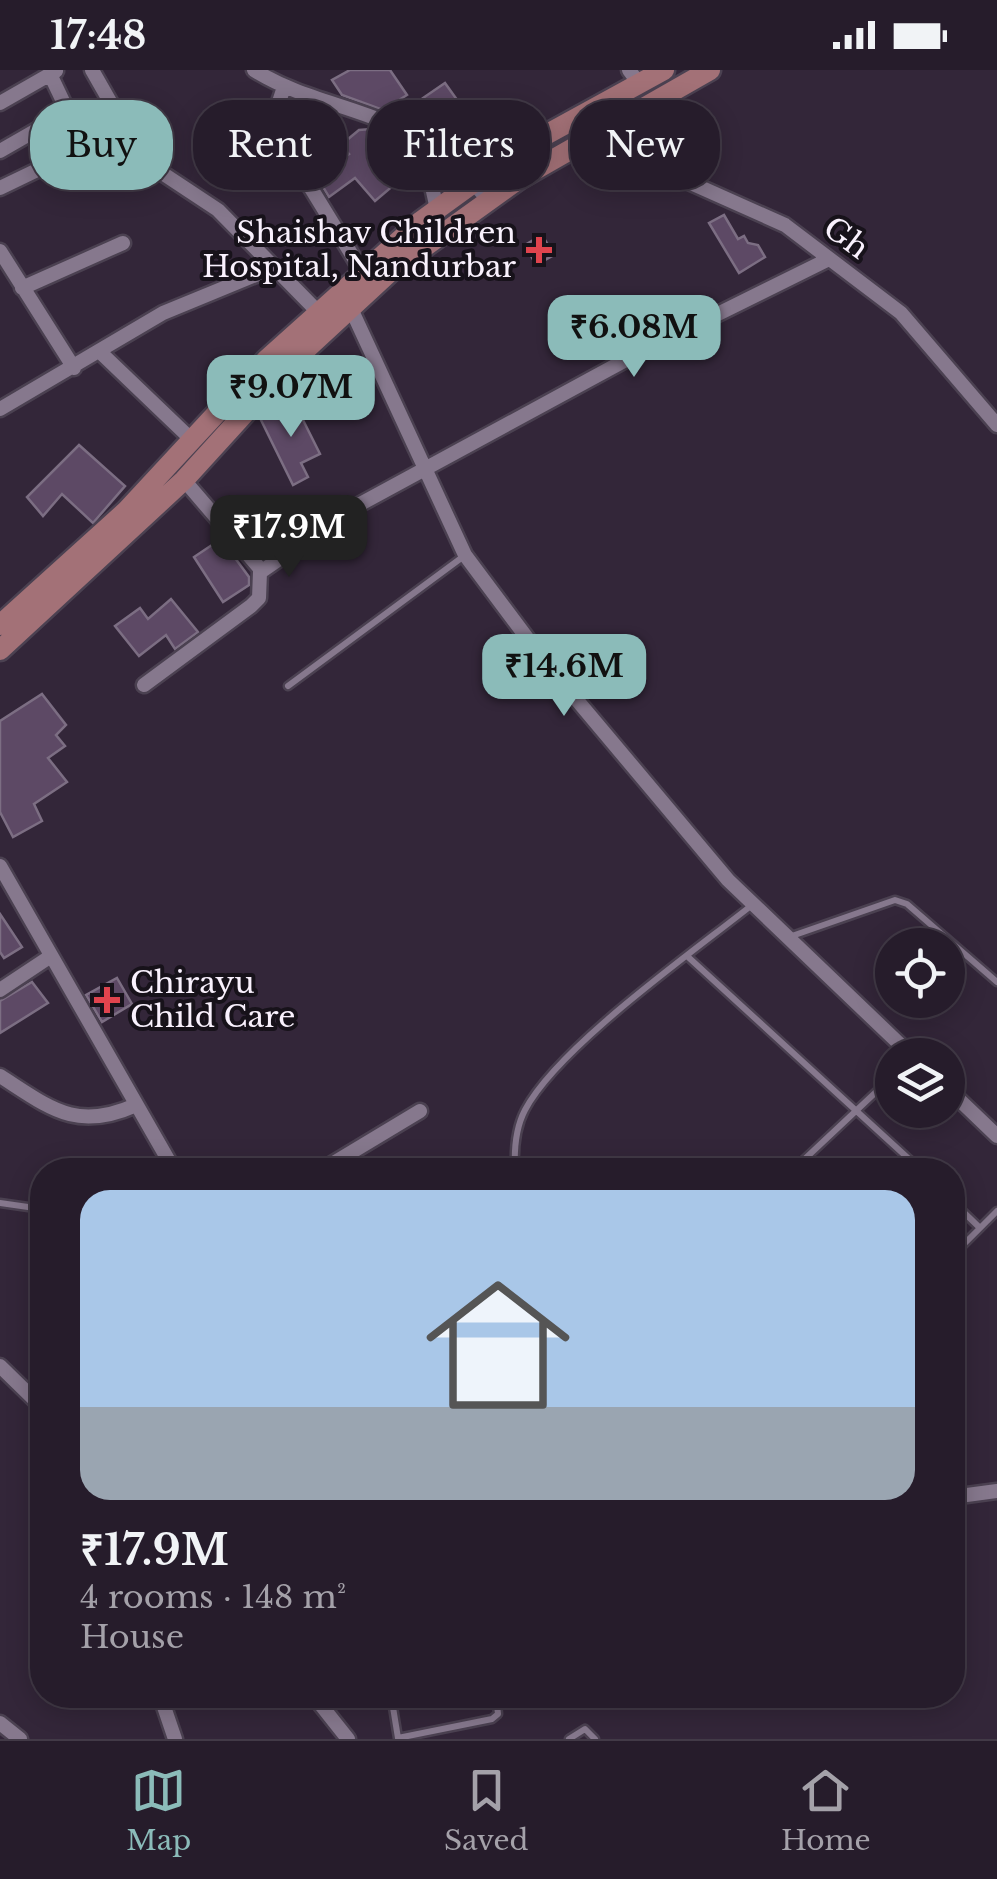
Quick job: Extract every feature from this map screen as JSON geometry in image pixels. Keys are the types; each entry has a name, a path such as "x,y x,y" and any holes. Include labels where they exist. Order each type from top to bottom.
{"main road":[{"path":"598,100 633,76 664,70"},
{"path":"657,100 710,70"},
{"path":"346,298 364,273 440,220 488,200 570,150"},
{"path":"0,625 126,511 192,440 346,298 440,220 467,190"},
{"path":"0,650 184,480 324,318"}],"street":[{"path":"92,70 134,142 159,171 218,210 324,318"},
{"path":"254,70 284,88 367,116"},
{"path":"0,103 53,72 64,100"},
{"path":"284,88 276,112 279,136 364,273"},
{"path":"0,151 30,134"},
{"path":"0,188 30,174"},
{"path":"433,190 440,220"},
{"path":"480,190 488,200"},
{"name":"Gh","path":"707,190 785,225 901,313 997,425"},
{"path":"22,288 123,244"},
{"path":"0,251 74,368"},
{"path":"260,572 353,508 422,470 633,356 829,259"},
{"path":"0,409 163,314 276,267"},
{"path":"346,298 422,470 465,555 545,662 754,904 893,1038"},
{"path":"98,352 192,440"},
{"path":"144,685 259,598 260,572 184,480"},
{"path":"0,866 167,1158"},
{"path":"0,990 51,956"},
{"path":"0,1076 59,1114 107,1118 136,1105"},
{"path":"965,1105 997,1136"},
{"path":"342,1158 420,1111"},
{"path":"0,1366 30,1395"},
{"path":"965,1495 997,1490"},
{"path":"164,1708 175,1739"},
{"path":"323,1708 348,1739"},
{"path":"0,1723 20,1739"}],"lane":[{"path":"288,686 465,555"},
{"path":"788,938 895,900 907,904 997,982"},
{"path":"515,1158 516,1137 531,1101 590,1038 754,904"},
{"path":"688,956 909,1158"},
{"path":"806,1158 875,1092"},
{"path":"0,1203 30,1207"},
{"path":"965,1243 997,1211"},
{"path":"965,1214 980,1228"},
{"path":"393,1708 397,1739 492,1719 498,1714 497,1708"},
{"path":"569,1739 585,1729 596,1739"}],"building":[{"path":"350,70 390,70 407,95 399,100 367,100 367,104 342,95 332,80"},
{"path":"445,83 457,100 424,100"},
{"path":"367,129 367,190 388,190 375,201 355,178 347,184 347,140 359,130"},
{"path":"724,215 738,239 744,236 748,243 758,245 765,257 739,273 709,223"},
{"path":"542,235 554,255 536,265 525,245"},
{"path":"293,400 320,454 301,463 308,477 293,485 260,418"},
{"path":"79,445 125,486 93,523 62,494 43,516 27,497"},
{"path":"221,539 249,577 249,585 223,602 194,557"},
{"path":"171,599 198,632 175,649 166,635 139,656 115,626 140,608 148,619"},
{"path":"42,694 66,725 56,735 65,746 48,758 67,782 34,804 42,821 13,837 0,812 0,721"},
{"path":"0,914 22,947 4,958 0,952"},
{"path":"117,978 132,1004 102,1022 86,995"},
{"path":"32,982 48,1003 0,1033 0,1001"}],"place":[{"name":"Shaishav Children Hospital, Nandurbar","path":"539,250"},
{"name":"Chirayu Child Care","path":"107,1000"}]}
